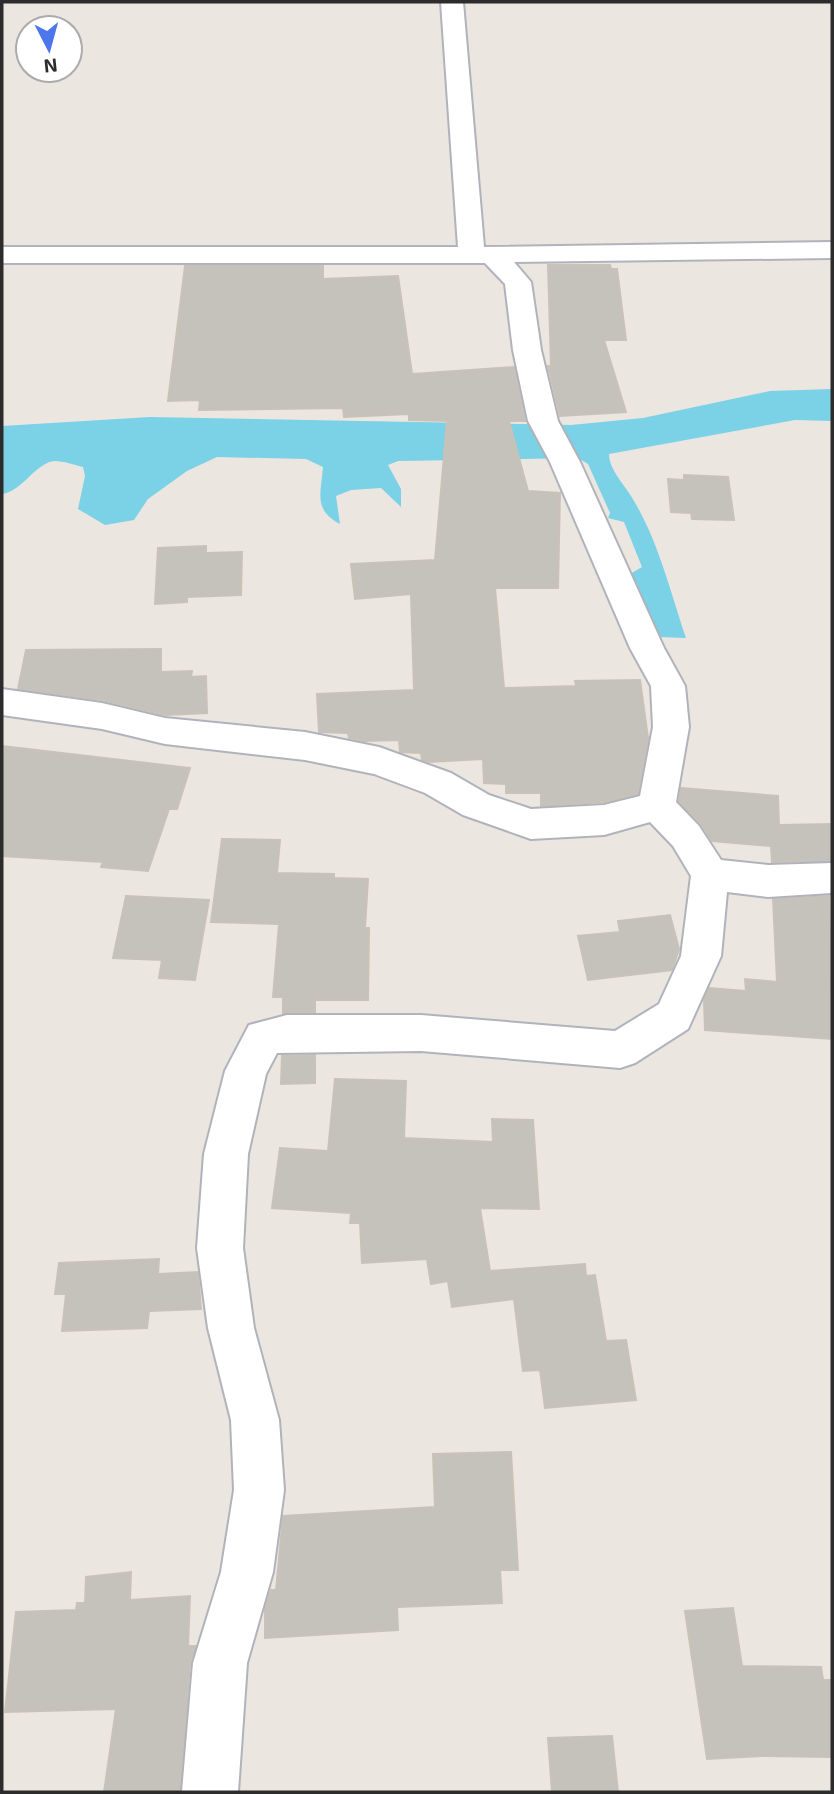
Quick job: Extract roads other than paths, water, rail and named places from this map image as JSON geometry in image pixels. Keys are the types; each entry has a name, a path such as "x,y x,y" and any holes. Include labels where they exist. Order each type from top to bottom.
{"street":[{"path":"452,2 481,254 518,282 527,350 543,421 565,463 647,648 668,686 671,727 657,806"},
{"path":"2,255 832,250"},
{"path":"2,702 102,716 165,731 305,746 379,761 438,783 476,804 531,824 604,820 657,806"},
{"path":"210,1792 220,1662 247,1572 259,1490 255,1420 231,1328 220,1248 226,1154 246,1071 264,1038 287,1033 421,1032 620,1050 674,1016 701,956 710,874 686,836 657,806"},
{"path":"710,874 768,881 832,878"}],"water":[{"path":"832,389 832,421 795,420 609,454 614,470 649,530 686,638 660,637 630,574 642,567 624,522 608,518 610,513 588,464 578,458 398,461 388,465 401,489 401,507 381,488 351,490 336,496 340,524 331,519 322,507 320,493 323,467 306,459 217,457 187,471 148,499 134,520 105,525 78,509 85,476 83,467 58,461 48,463 16,488 2,494 2,426 150,417 571,425 643,418 770,391"}]}
